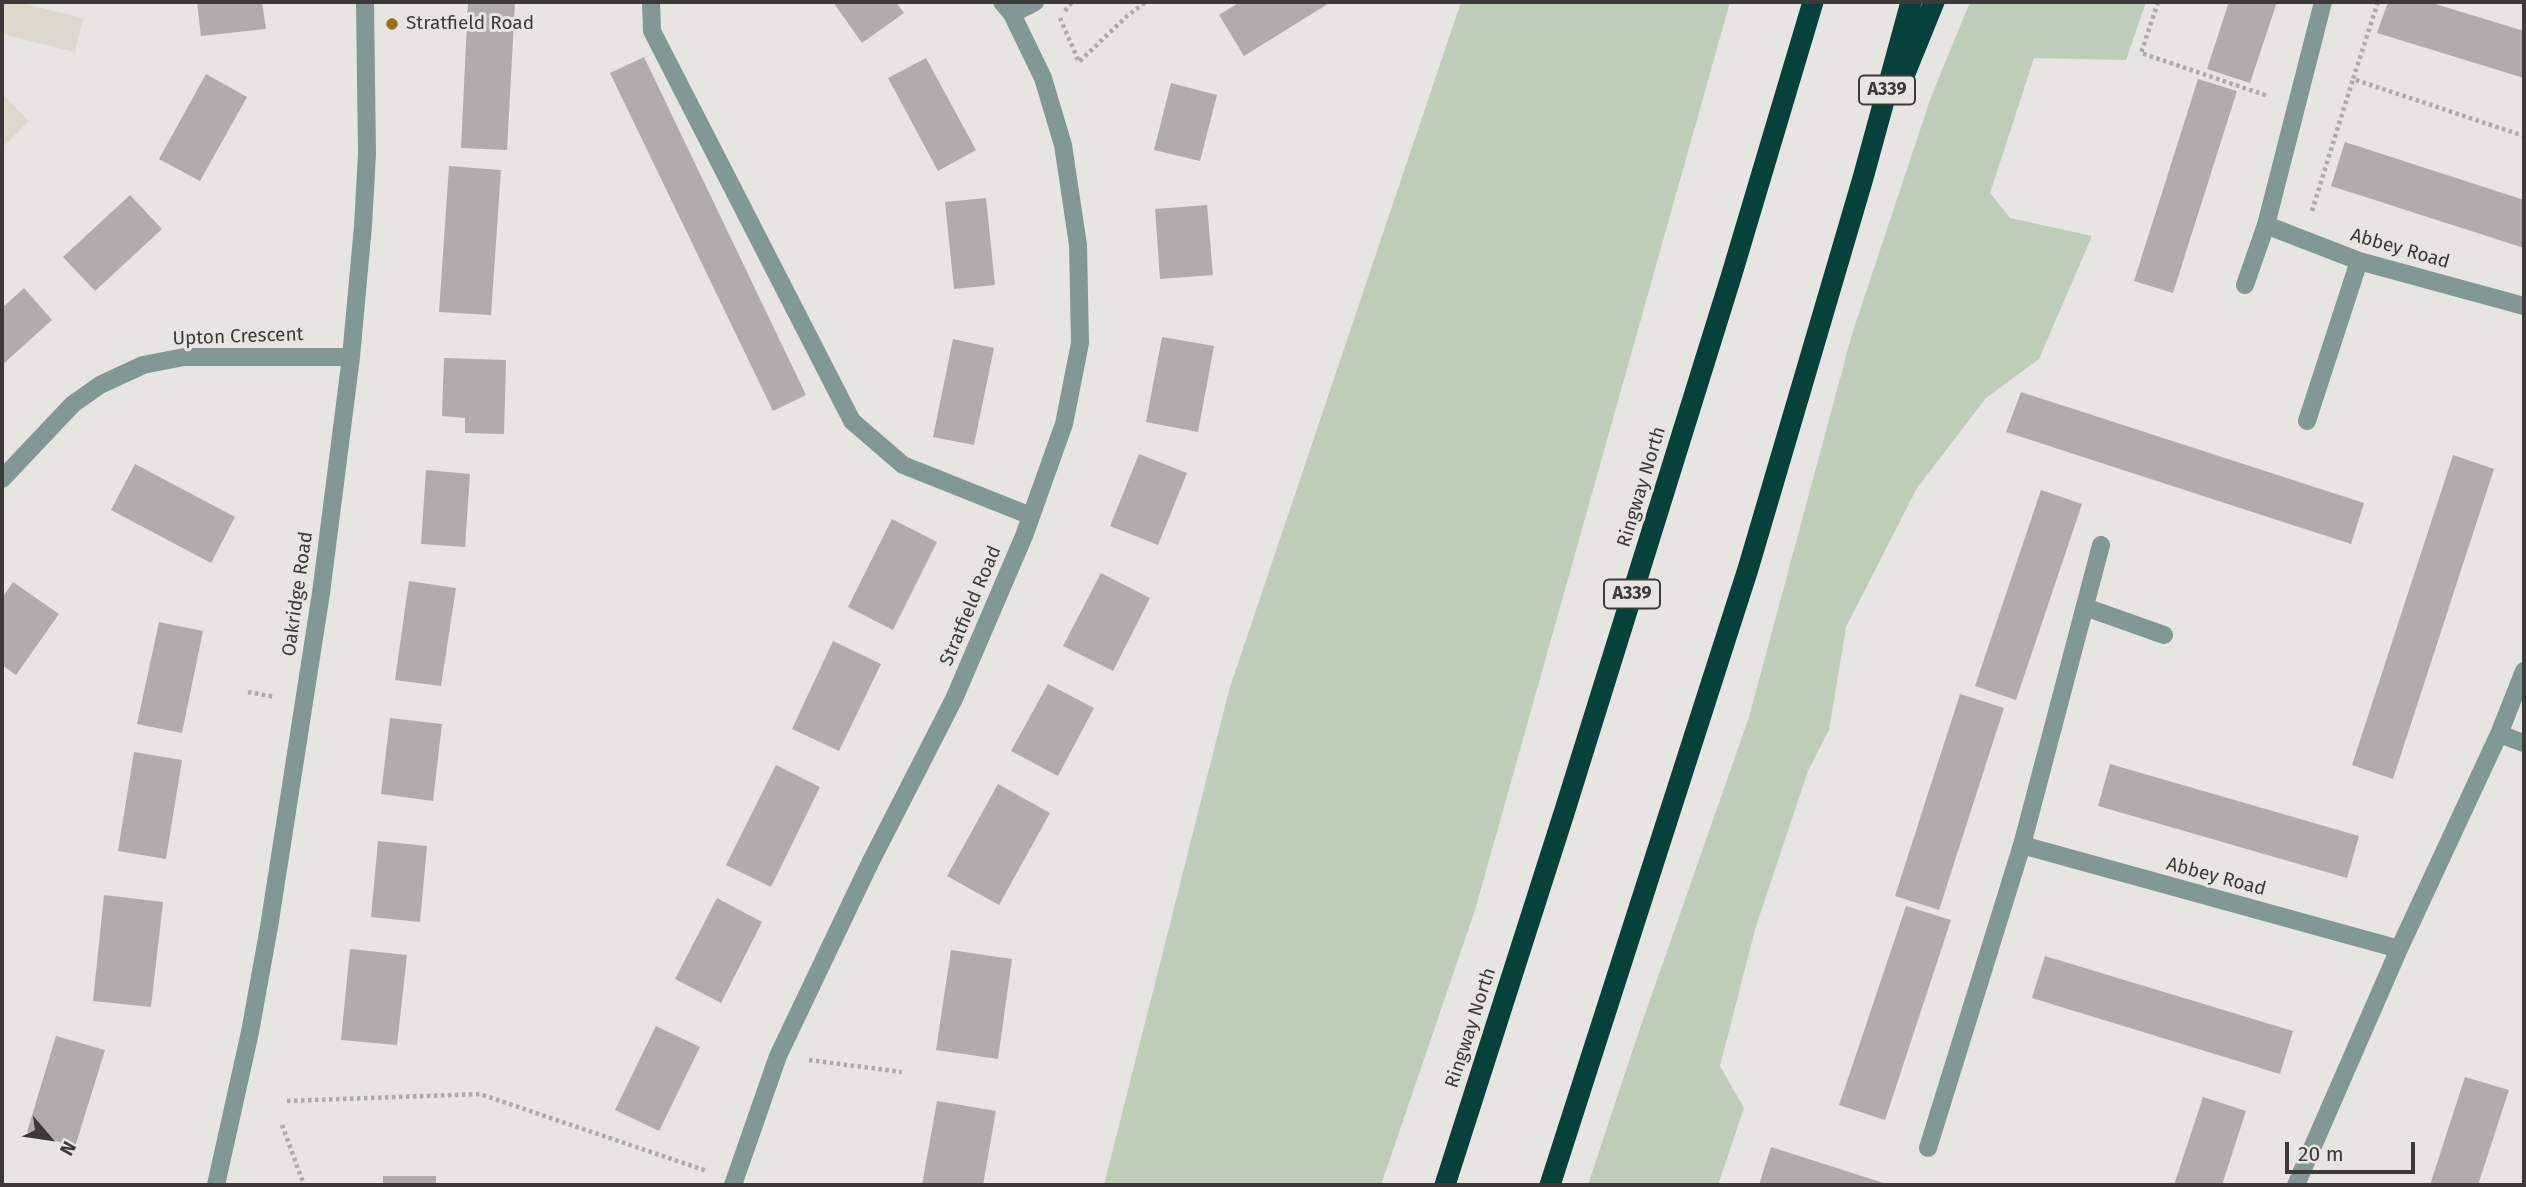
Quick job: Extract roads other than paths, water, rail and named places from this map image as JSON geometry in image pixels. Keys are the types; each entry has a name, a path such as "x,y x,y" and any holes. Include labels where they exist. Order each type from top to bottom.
{"highway":[{"path":"1786,94 1801,2"},
{"name":"Ringway North","path":"1445,1185 1565,810 1813,2"},
{"name":"A339","path":"1550,1185 1748,569 1863,178 1911,2"},
{"path":"1863,178 1934,2"}],"street":[{"name":"Oakridge Road","path":"216,1185 250,1032 269,927 321,593 351,357 367,154 365,2"},
{"path":"651,2 653,31 852,421 903,465 1031,516"},
{"name":"Stratfield Road","path":"733,1183 778,1056 870,863 954,699 1031,516 1064,424 1080,343 1078,245 1063,145 1043,78 1007,8 1035,2"},
{"path":"2245,285 2266,225 2323,2"},
{"name":"Abbey Road","path":"2266,225 2359,261 2524,306"},
{"path":"2307,421 2359,261"},
{"name":"Upton Crescent","path":"2,479 73,404 100,384 143,365 184,357 351,357"},
{"path":"1928,1148 2022,845 2101,545"},
{"path":"2085,607 2164,635"},
{"path":"2296,1185 2399,949 2499,734 2524,671"},
{"path":"2499,734 2524,743"},
{"name":"Abbey Road","path":"2022,845 2399,949"}],"place":[{"name":"Stratfield Road","path":"392,24"}]}
